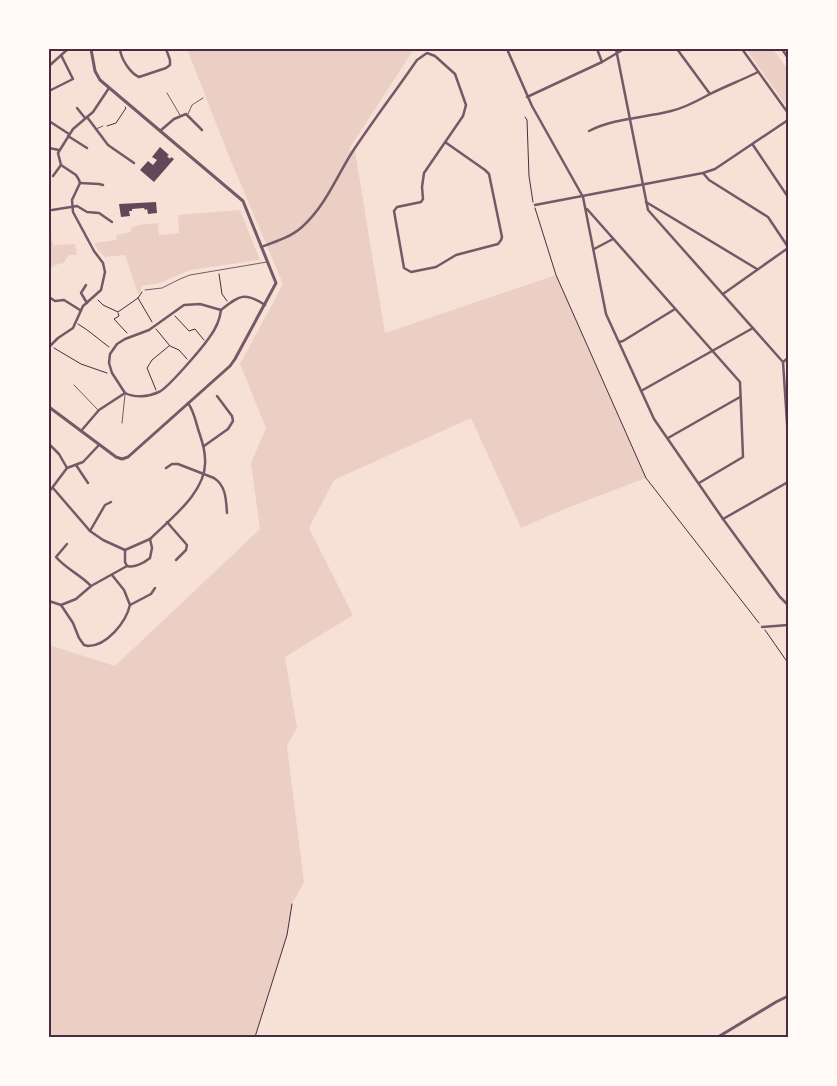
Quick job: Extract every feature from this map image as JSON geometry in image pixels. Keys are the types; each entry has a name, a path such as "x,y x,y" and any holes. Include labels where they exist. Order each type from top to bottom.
{"street":[{"path":"49,66 68,49"},
{"path":"49,407 116,457 125,458 132,455 230,366 276,283 243,201 97,76 91,49"},
{"path":"120,49 121,55 134,74 139,77 170,65 166,49"},
{"path":"507,49 528,97 583,197 606,314 654,419 723,519 780,597 788,605"},
{"path":"597,49 602,62"},
{"path":"616,49 648,210 783,362 788,438"},
{"path":"528,97 602,62 624,49"},
{"path":"677,49 710,94"},
{"path":"742,49 788,113"},
{"path":"782,49 788,58"},
{"path":"261,247 296,232 316,213 328,197 365,134 417,60 427,53 434,56 455,74 466,105 464,114 445,142 424,173 423,199 421,202 397,207 394,211 404,268 409,272 436,267 452,256 494,245 501,240 489,174 445,142"},
{"path":"49,91 73,79 61,55"},
{"path":"589,131 601,125 672,111 695,103 758,72"},
{"path":"80,183 76,175 61,165 58,156 59,150 76,125 93,112 109,88"},
{"path":"77,108 108,145 134,163"},
{"path":"160,131 180,115 188,114 202,130"},
{"path":"534,205 715,170 788,120"},
{"path":"49,121 87,148"},
{"path":"753,145 788,197"},
{"path":"49,148 59,150"},
{"path":"53,176 61,165"},
{"path":"703,173 709,180 768,217 788,248 723,294"},
{"path":"80,183 103,185"},
{"path":"50,346 58,338 70,331 76,323 80,310 96,296 103,285 105,267 77,220 72,206 74,195 80,183"},
{"path":"646,202 757,269"},
{"path":"52,210 77,206 87,212 98,213 112,222"},
{"path":"586,208 740,382 743,457 699,484"},
{"path":"594,249 613,239"},
{"path":"86,285 81,293 87,303"},
{"path":"221,310 200,304 184,305 155,326 121,341 113,349 109,363 112,373 125,393 140,396 156,393 169,384 206,342 215,327 221,310 236,298 248,296 265,305"},
{"path":"49,297 55,300 64,300 80,310"},
{"path":"619,342 675,309"},
{"path":"641,391 753,328"},
{"path":"783,362 788,358"},
{"path":"81,431 99,410 125,393"},
{"path":"204,446 228,429 233,421 232,416 217,396"},
{"path":"668,438 741,397"},
{"path":"53,488 90,530 102,540 125,550 150,539 199,486 203,474 206,458 204,446 188,403"},
{"path":"49,444 59,454 66,468"},
{"path":"49,492 66,468 76,465 87,458 99,444"},
{"path":"166,468 172,464 178,464 218,481 226,494 227,513"},
{"path":"76,465 88,483"},
{"path":"723,519 788,482"},
{"path":"90,530 105,505 111,502"},
{"path":"167,522 187,545 186,550 176,560"},
{"path":"61,605 76,599 91,586 126,566 132,567 150,558 152,548 150,539"},
{"path":"67,544 56,557 83,577 91,586"},
{"path":"125,550 126,566"},
{"path":"49,601 61,605 84,645 93,646 108,637 125,619 130,605 124,590 112,575"},
{"path":"130,605 151,594 156,588"},
{"path":"762,627 788,625"},
{"path":"718,1037 788,996"}],"lane":[{"path":"167,93 180,115"},
{"path":"188,114 192,105 203,98"},
{"path":"96,130 103,126"},
{"path":"145,290 162,288 180,278 219,269 267,262"},
{"path":"74,386 99,410"},
{"path":"122,424 125,393"}],"path":[{"path":"103,126 116,123 126,108 120,103 123,100"},
{"path":"525,117 527,120 532,198 556,276 646,478 762,627 788,664"},
{"path":"219,269 222,294 229,303"},
{"path":"129,338 126,330 114,319 119,316 118,312 138,298 145,290"},
{"path":"96,296 103,304 118,312"},
{"path":"138,298 156,330 170,346 179,350 190,361"},
{"path":"173,314 190,331 195,329 206,342"},
{"path":"76,323 113,349"},
{"path":"50,346 82,364 112,373"},
{"path":"156,393 147,368 152,360 170,346"},
{"path":"256,1037 287,935 292,904"}],"shaded area":[{"path":"187,49 414,49 349,149 355,151 385,333 556,275 646,478 521,528 471,418 334,480 309,528 353,615 285,657 297,728 287,746 304,882 292,904 287,935 255,1037 49,1037 49,645 115,666 260,529 251,463 266,428 240,364 283,284 228,154"},
{"path":"746,49 773,49 788,70 788,108"},
{"path":"240,210 260,260 190,270 160,283 142,286 138,294 125,255 105,257 94,243 117,240 116,235 131,232 131,228 138,225 158,223 159,235 179,233 178,215"},
{"path":"49,232 54,245 75,244 77,255 69,255 63,264 61,263 49,268"}],"building":[{"path":"160,147 169,155 167,156 170,159 171,157 174,159 154,182 140,170 148,161 153,165 157,160 152,157"},
{"path":"156,202 157,213 148,214 147,209 145,210 144,208 132,209 132,211 129,211 130,216 121,217 119,204"}]}
